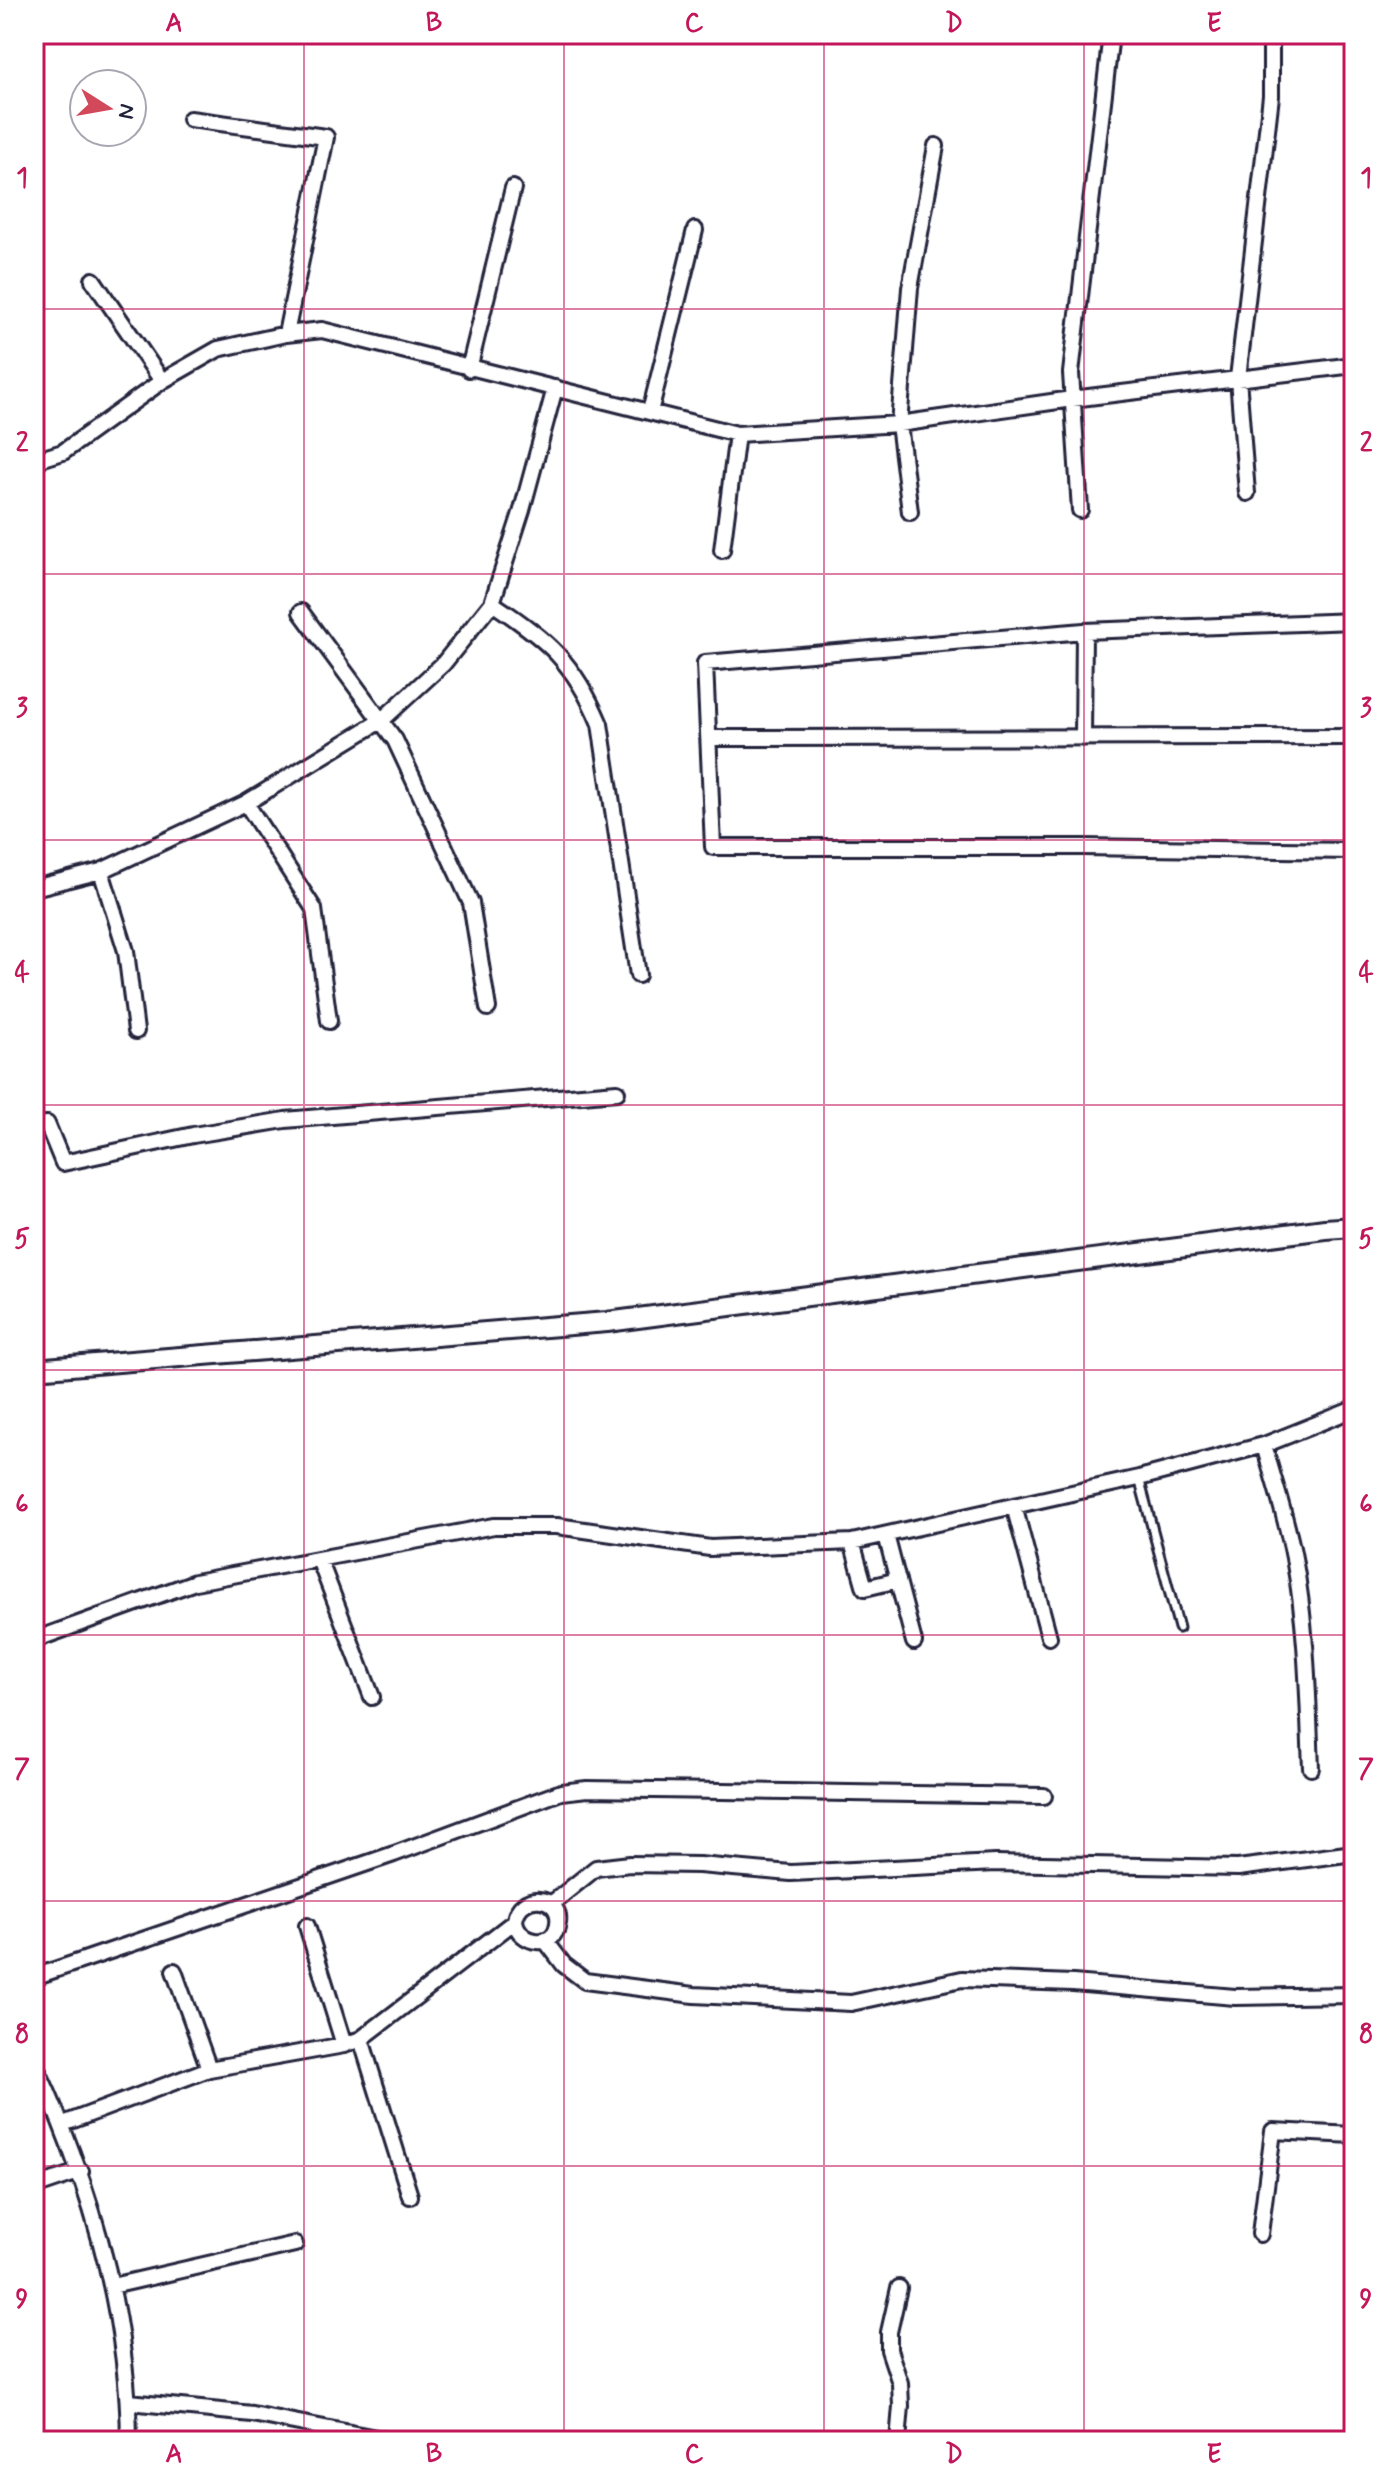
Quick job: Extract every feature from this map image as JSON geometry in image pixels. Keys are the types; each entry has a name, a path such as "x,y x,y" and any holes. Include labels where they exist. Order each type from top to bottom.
{"street":[{"path":"1080,510 1071,373 1111,34"},
{"path":"1247,493 1238,378 1271,96 1271,34"},
{"path":"190,119 326,137 286,334"},
{"path":"910,512 899,424 910,288 936,146"},
{"path":"469,369 513,188"},
{"path":"650,412 695,230"},
{"path":"93,280 162,381"},
{"path":"34,461 63,452 162,381 218,349 286,334 322,330 737,434 899,424 1072,399 1354,365"},
{"path":"34,888 101,871 246,803 382,720 443,664 492,603 522,510 555,388"},
{"path":"722,550 737,434"},
{"path":"492,603 538,633 562,659 587,691 600,724 638,975"},
{"path":"301,612 395,740 471,903 488,1008"},
{"path":"1354,621 1084,631 705,663 713,847 1354,851"},
{"path":"1083,738 1084,631"},
{"path":"710,738 1354,737"},
{"path":"246,803 314,909 329,1021"},
{"path":"101,871 126,951 136,1031"},
{"path":"34,1126 47,1124 63,1163 193,1135 285,1120 617,1092"},
{"path":"34,1369 607,1322 1354,1227"},
{"path":"34,1640 195,1582 494,1526 557,1526 710,1548 852,1542 1139,1478 1264,1445 1354,1409"},
{"path":"1264,1445 1294,1556 1299,1589 1304,1624 1311,1768"},
{"path":"1014,1506 1049,1637"},
{"path":"886,1535 914,1642"},
{"path":"852,1542 865,1588 898,1580"},
{"path":"319,1559 372,1697"},
{"path":"34,1977 394,1854 561,1792 587,1789 1044,1796"},
{"path":"551,1904 596,1868 630,1864 699,1865 791,1873 996,1863 1238,1868 1354,1853"},
{"path":"538,1899 551,1904 558,1923 556,1930 539,1942 525,1939 516,1928 515,1921 524,1902 538,1899"},
{"path":"63,2124 209,2069 344,2045 361,2039 515,1921"},
{"path":"307,1926 344,2045"},
{"path":"545,1940 564,1965 585,1981 694,1995 851,2003 962,1979 1073,1983 1235,1997 1354,1995"},
{"path":"174,1971 209,2069"},
{"path":"361,2039 410,2196"},
{"path":"34,2062 81,2171 112,2286 129,2402 129,2441"},
{"path":"1260,2234 1273,2131 1354,2135"},
{"path":"34,2187 81,2171"},
{"path":"112,2286 295,2244"},
{"path":"898,2441 900,2383 889,2350 889,2332 899,2288"},
{"path":"129,2402 252,2414 392,2441"}],"lane":[{"path":"1139,1478 1179,1628"}]}
